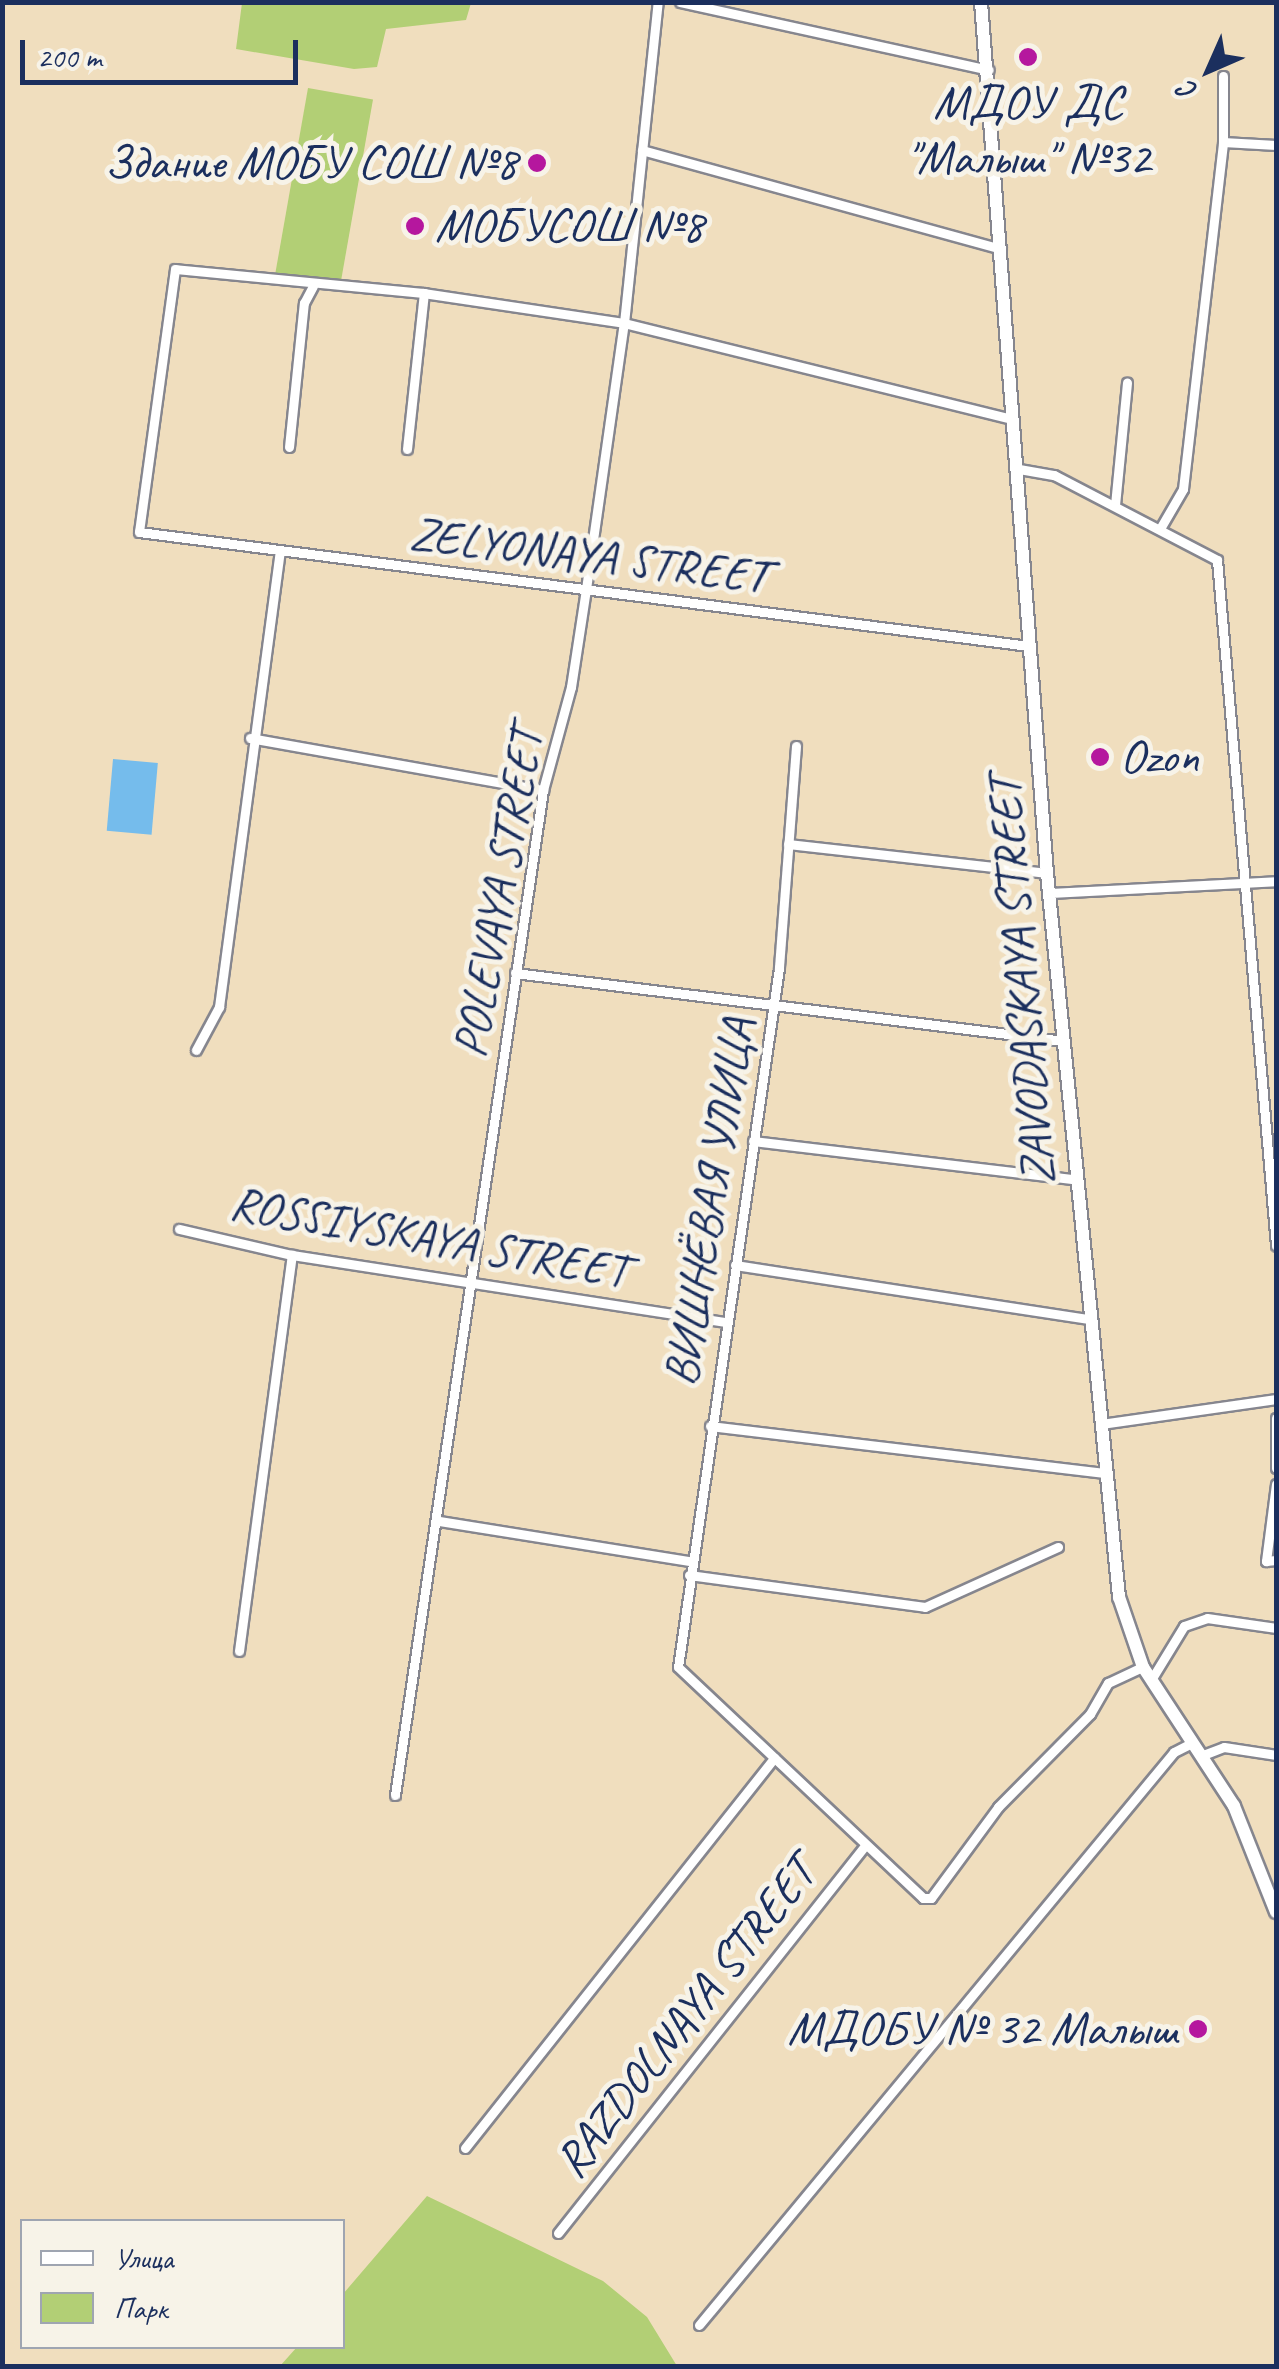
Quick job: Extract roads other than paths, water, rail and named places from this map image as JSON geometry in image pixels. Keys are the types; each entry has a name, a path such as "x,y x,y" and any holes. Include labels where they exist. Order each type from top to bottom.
{"main road":[{"name":"ZAVODASKAYA STREET","path":"980,2 989,70 1047,873 1119,1598 1135,1652 1234,1806 1274,1890 1276,1912"}],"street":[{"name":"POLEVAYA STREET","path":"395,1795 439,1522 543,790 571,686 586,589 624,322 658,2"},
{"path":"680,2 989,70"},
{"path":"1161,527 1183,488 1223,142 1224,76"},
{"path":"1223,142 1276,145"},
{"path":"642,150 1001,249"},
{"name":"ZELYONAYA STREET","path":"313,286 176,270 139,532 1030,646"},
{"path":"289,448 304,303 313,286 424,293 624,322 1012,419"},
{"path":"407,450 424,293"},
{"path":"1115,505 1127,383"},
{"path":"1018,469 1054,475 1161,527 1218,560 1276,1245"},
{"path":"196,1050 219,1008 250,738 280,551"},
{"path":"250,738 543,790"},
{"name":"ВИШНЁВАЯ УЛИЦА","path":"774,1758 678,1667 690,1560 774,1006 796,746"},
{"path":"788,844 1047,873"},
{"path":"1050,893 1276,881"},
{"path":"516,973 1064,1041"},
{"path":"753,1140 1078,1180"},
{"name":"ROSSIYSKAYA STREET","path":"179,1229 292,1255 726,1322"},
{"path":"239,1651 292,1255"},
{"path":"735,1265 1089,1319"},
{"path":"1100,1424 1276,1399"},
{"path":"1276,1418 1276,1468"},
{"path":"710,1426 1104,1473"},
{"path":"1271,1560 1276,1484"},
{"path":"439,1522 690,1560"},
{"path":"689,1574 925,1607 1058,1547"},
{"path":"465,2148 774,1758 923,1898 931,1898 998,1806 1096,1706 1108,1683 1147,1673 1184,1626 1207,1618 1276,1628"},
{"path":"699,2325 1174,1752 1192,1743"},
{"path":"1203,1755 1224,1747 1276,1755"},
{"name":"RAZDOLNAYA STREET","path":"558,2233 866,1845"}],"water":[{"path":"113,759 158,763 152,835 107,831"}],"place":[{"name":"МДОУ ДС \"Малыш\" №32","path":"1028,57"},
{"name":"Здание МОБУ СОШ №8","path":"537,163"},
{"name":"МОБУСОШ №8","path":"415,226"},
{"name":"Ozon","path":"1100,757"},
{"name":"МДОБУ № 32 Малыш","path":"1198,2029"}]}
